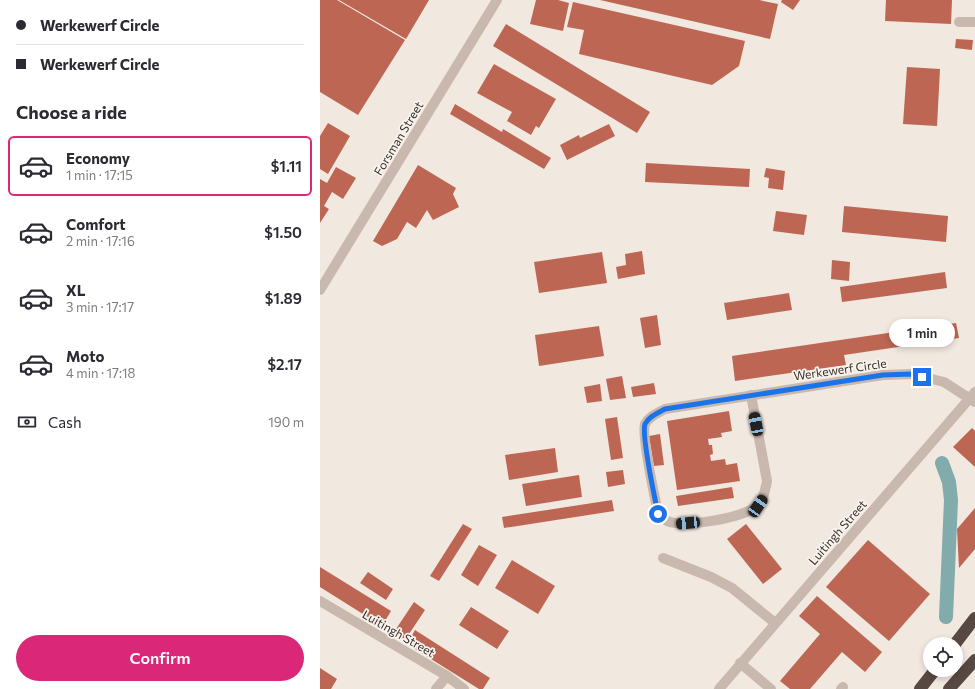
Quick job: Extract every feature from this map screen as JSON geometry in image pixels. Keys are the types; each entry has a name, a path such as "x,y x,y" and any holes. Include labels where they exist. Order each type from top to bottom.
{"highway":[{"path":"960,637 975,618"},
{"path":"949,689 975,660"},
{"path":"920,689 929,677"}],"street":[{"name":"Forsman Street","path":"320,290 497,0"},
{"path":"959,22 975,22"},
{"name":"Werkewerf Circle","path":"751,395 766,481 765,495 758,506 743,514 696,522 680,524 666,521 658,514 645,437 645,424 652,416 665,409 751,395 883,375 911,374 944,382 973,398"},
{"name":"Luitingh Street","path":"719,689 740,663 973,398"},
{"path":"663,558 732,588 775,623"},
{"name":"Luitingh Street","path":"320,601 447,676 464,689"},
{"path":"740,663 771,689"},
{"path":"436,689 447,676"}],"building":[{"path":"320,0 337,0 405,40 358,115 320,92"},
{"path":"339,0 429,0 406,39"},
{"path":"536,0 558,0 569,3 563,31 530,24"},
{"path":"600,0 759,0 778,4 770,39"},
{"path":"782,0 800,0 793,10 781,2"},
{"path":"886,0 952,0 951,24 885,21"},
{"path":"573,2 745,41 739,66 712,85 579,54 584,30 567,27"},
{"path":"506,24 650,112 637,133 493,46"},
{"path":"956,39 973,40 972,50 955,48"},
{"path":"494,64 556,99 539,128 536,126 531,135 507,121 512,112 477,93"},
{"path":"907,67 940,69 937,126 903,124"},
{"path":"455,104 502,132 503,129 551,158 544,169 450,114"},
{"path":"328,123 350,136 328,174 320,169 320,136"},
{"path":"609,124 615,136 567,160 560,145 579,135 580,138"},
{"path":"646,163 750,169 749,187 645,182"},
{"path":"418,165 456,188 453,194 459,207 433,220 427,210 416,228 407,222 397,239 382,246 373,241"},
{"path":"336,167 356,178 343,199 332,192 324,206 329,209 320,223 320,179 327,183"},
{"path":"766,168 785,171 783,190 768,188 769,178 764,177"},
{"path":"844,206 948,216 946,242 842,232"},
{"path":"776,211 807,215 804,235 773,231"},
{"path":"642,251 645,274 618,279 616,267 626,265 625,254"},
{"path":"602,252 607,283 539,293 534,262"},
{"path":"832,260 850,262 849,281 831,279"},
{"path":"945,272 947,288 842,302 840,287"},
{"path":"789,293 792,310 727,320 724,303"},
{"path":"657,315 661,345 645,348 640,318"},
{"path":"956,323 959,338 844,355 846,365 735,381 732,356"},
{"path":"599,326 604,356 539,366 535,335"},
{"path":"622,376 626,398 610,400 606,379"},
{"path":"654,383 656,394 633,397 631,387"},
{"path":"600,384 602,401 587,403 584,387"},
{"path":"729,411 732,431 721,433 722,437 708,439 709,445 712,445 713,454 710,455 711,461 725,459 726,465 737,463 740,481 677,490 667,421"},
{"path":"617,417 623,458 611,460 605,419"},
{"path":"972,428 975,431 975,467 953,447"},
{"path":"660,434 664,465 654,466 649,436"},
{"path":"555,448 558,472 509,480 505,455"},
{"path":"623,470 625,484 608,487 606,472"},
{"path":"579,475 582,497 526,506 522,484"},
{"path":"732,487 734,498 678,506 676,496"},
{"path":"612,500 614,511 504,528 502,517"},
{"path":"975,508 975,549 959,568 957,529"},
{"path":"463,524 472,529 439,581 430,576"},
{"path":"746,524 782,569 763,584 727,539"},
{"path":"868,540 930,594 889,641 826,587"},
{"path":"479,545 497,555 478,586 461,575"},
{"path":"512,560 555,586 538,614 495,588"},
{"path":"320,567 391,611 382,626 320,587"},
{"path":"368,572 393,589 386,600 360,583"},
{"path":"817,596 882,652 865,672 842,652 810,689 790,689 780,681 820,634 799,616"},
{"path":"414,602 425,610 405,640 394,632"},
{"path":"471,607 509,631 497,649 459,625"},
{"path":"415,630 490,678 483,689 479,689 407,644"},
{"path":"320,668 337,679 331,689 320,689"}],"waterway":[{"path":"942,463 949,482 951,500 946,617"}],"route":[{"path":"658,514 645,437 645,424 652,416 665,409 883,375 911,374 922,377"}]}
